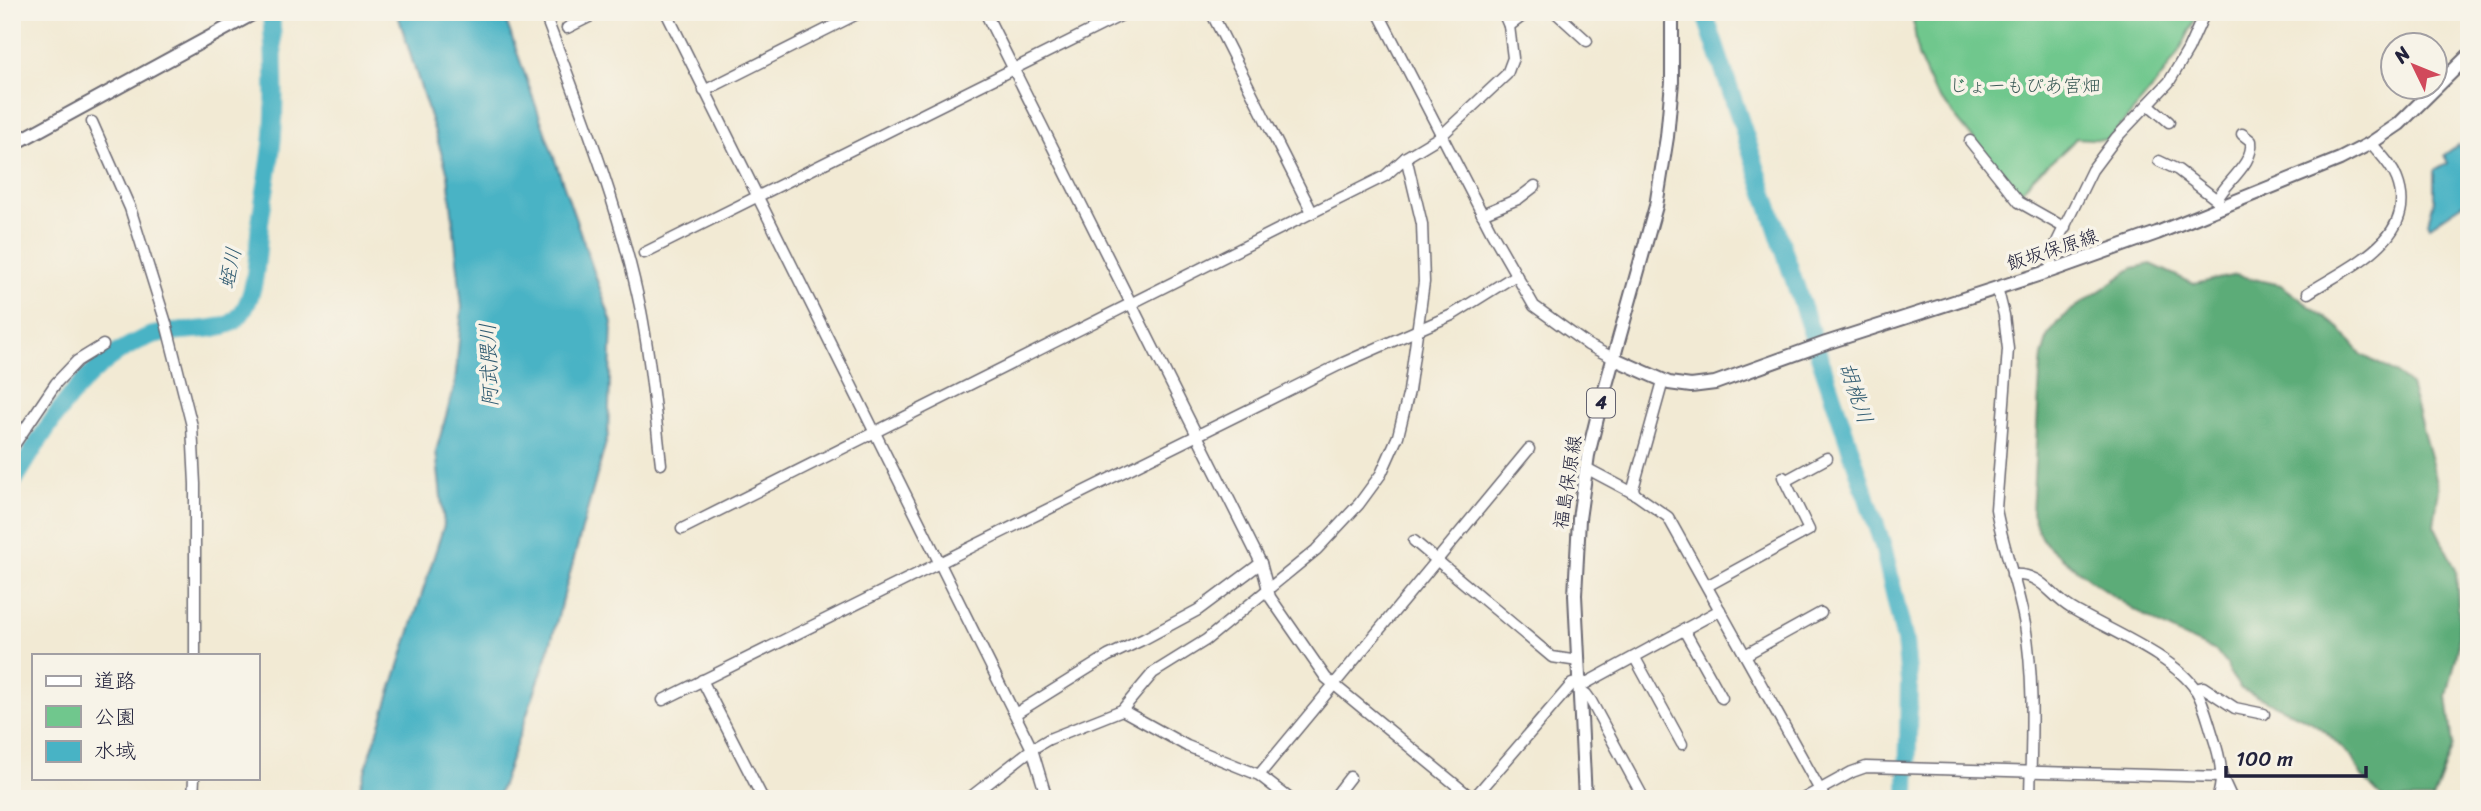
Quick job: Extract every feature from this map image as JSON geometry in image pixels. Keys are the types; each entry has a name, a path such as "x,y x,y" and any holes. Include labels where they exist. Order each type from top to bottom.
{"main road":[{"path":"12,145 256,12"},
{"name":"福島保原線","path":"1585,799 1575,595 1579,519 1586,468 1599,410 1656,205 1672,82 1672,12"},
{"name":"飯坂保原線","path":"1615,359 1663,382 1691,386 1715,383 1826,343 2050,271 2340,159 2399,124 2469,56"}],"street":[{"path":"544,12 601,166 632,274 651,372 661,464"},
{"path":"567,28 599,12"},
{"path":"666,12 1032,749 1047,799"},
{"path":"704,91 861,12"},
{"path":"985,12 1261,563 1267,590 1316,664 1334,684 1473,799 1572,684 1579,686 1591,701 1644,799"},
{"path":"644,253 1128,12"},
{"path":"1211,12 1312,212"},
{"path":"1378,12 1482,214 1534,306 1588,345 1615,359"},
{"path":"682,528 1385,176 1406,157 1441,136 1507,74 1513,58 1509,26 1503,12"},
{"path":"1509,26 1528,12"},
{"path":"1555,12 1587,41"},
{"path":"2050,271 2053,250 2099,159 2163,89 2181,63 2205,12"},
{"path":"2148,104 2169,122"},
{"path":"92,122 130,208 166,323 192,426 195,484 195,654"},
{"path":"2159,161 2178,170 2218,204 2221,191 2243,165 2251,150 2251,141 2242,134"},
{"path":"1970,141 2019,202 2065,228"},
{"path":"2308,293 2377,248 2389,237 2397,223 2401,202 2397,180 2371,143"},
{"path":"968,799 1032,749 1058,735 1122,710 1153,673 1206,640 1316,550 1359,504 1381,474 1398,436 1409,391 1424,282 1422,224 1406,157"},
{"path":"1482,214 1518,199 1535,186"},
{"path":"663,700 1197,434 1343,363 1393,340 1416,333 1472,304 1516,275"},
{"path":"1997,287 2008,349 1996,509 2025,627 2032,688 2030,799"},
{"path":"12,448 56,383 77,361 103,345"},
{"path":"1635,494 1633,489 1663,382"},
{"path":"1259,775 1528,449"},
{"path":"1707,586 1809,530 1784,479 1827,458"},
{"path":"1586,468 1635,494 1668,516 1823,794"},
{"path":"1414,541 1552,657 1578,661"},
{"path":"1015,714 1108,656 1198,610 1261,563"},
{"path":"2012,575 2026,574 2033,577 2067,605 2153,653 2185,677 2195,689 2217,746 2222,778 2232,799"},
{"path":"1579,686 1720,610"},
{"path":"1745,655 1821,613"},
{"path":"1684,630 1722,698"},
{"path":"1635,657 1682,744"},
{"path":"702,680 763,799"},
{"path":"2195,689 2203,687 2235,708 2264,714"},
{"path":"1122,710 1186,746 1259,775 1290,799"},
{"path":"1803,799 1823,794 1852,772 1866,767 2222,778"},
{"path":"1334,799 1350,778"},
{"path":"2217,799 2222,778"},
{"path":"193,799 194,780"}],"green space":[{"name":"じょーもぴあ宮畑","path":"1912,12 2198,12 2170,64 2108,140 2076,138 2032,179 2019,195 1932,88 1918,56"},
{"path":"2151,264 2194,284 2236,275 2281,285 2339,328 2362,355 2398,374 2410,385 2439,489 2434,525 2456,570 2459,621 2458,649 2447,696 2453,745 2433,799 2384,799 2362,777 2352,758 2326,732 2310,721 2241,689 2216,651 2160,625 2125,604 2062,558 2040,536 2032,513 2040,376 2048,335 2066,314 2133,268"}],"water":[{"name":"阿武隈川","path":"397,12 503,12 612,323 608,435 546,660 497,799 358,799 444,525 436,451 455,384 462,307 448,174"},
{"path":"2458,145 2469,163 2469,200 2430,226 2428,222 2434,201 2434,171 2448,163 2444,155"}],"waterway":[{"name":"蛭川","path":"12,484 69,398 105,362 150,336 226,325 241,314 255,277 260,223 271,156 274,103 271,12"},
{"name":"胡桃川","path":"1704,12 1883,546 1905,641 1909,681 1907,799"}]}
